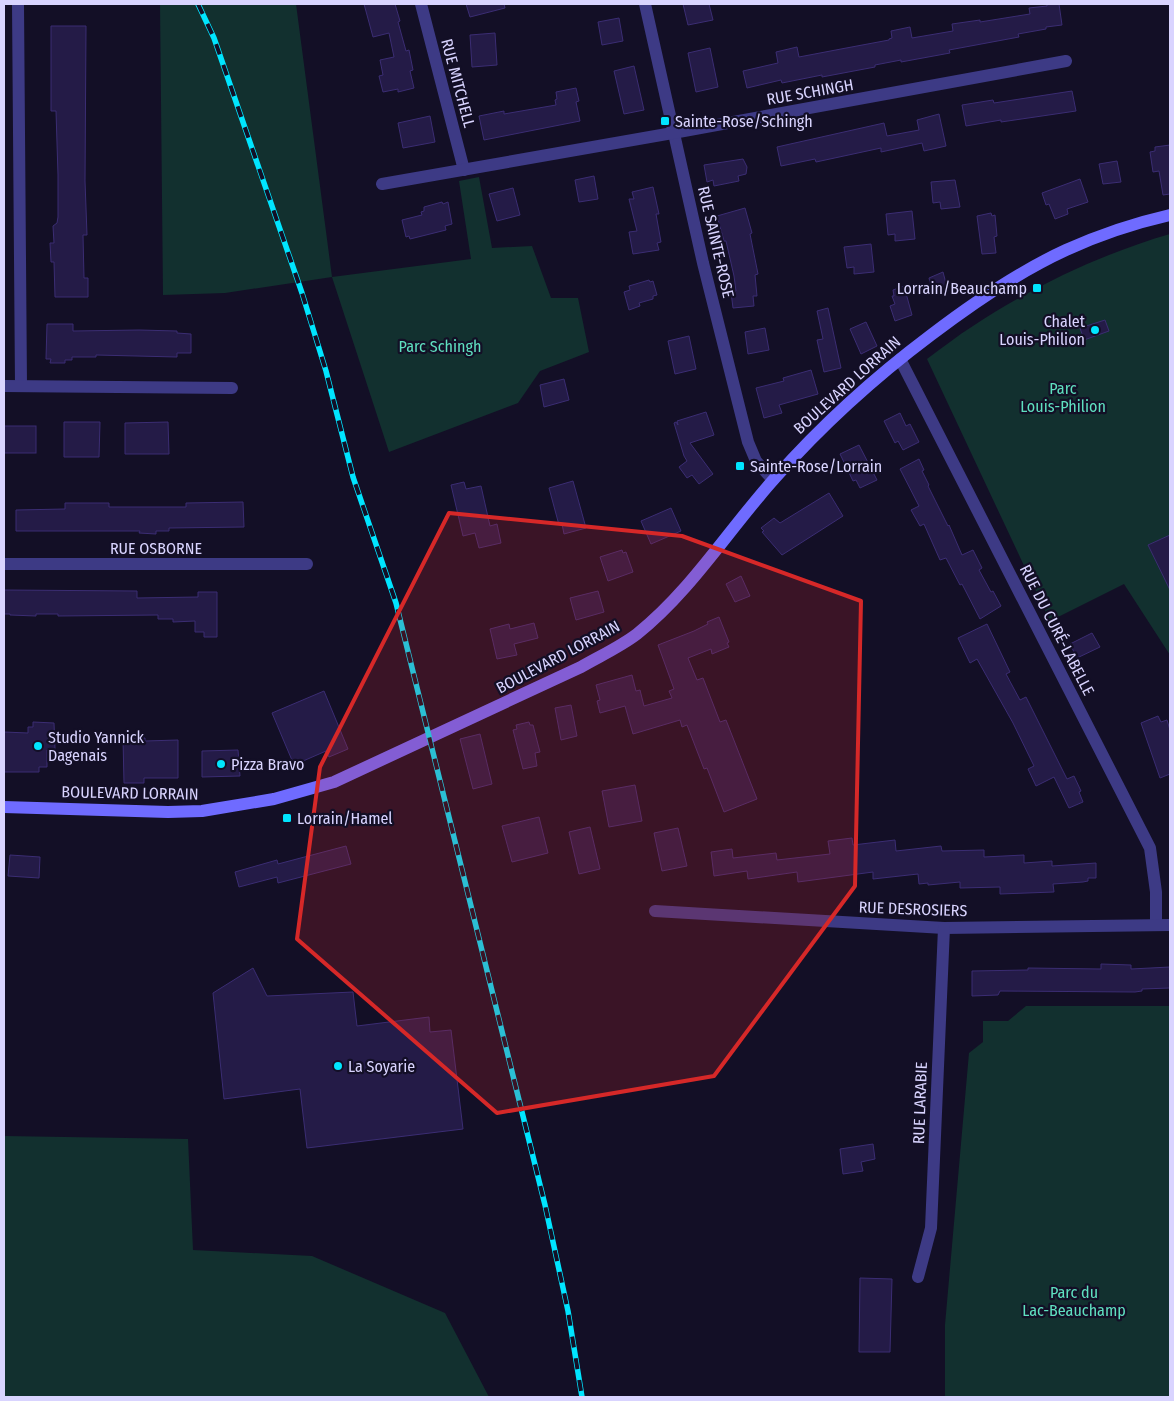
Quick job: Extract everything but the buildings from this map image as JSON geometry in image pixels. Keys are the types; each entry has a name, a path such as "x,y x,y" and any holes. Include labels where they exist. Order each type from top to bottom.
{"main road":[{"name":"BOULEVARD LORRAIN","path":"4,807 168,812 202,810 274,799 334,782 544,685 620,646 671,603 772,480 800,449 900,359 959,313 1041,263 1090,240 1170,215"}],"street":[{"path":"18,4 21,386"},
{"name":"RUE MITCHELL","path":"421,4 464,170"},
{"name":"RUE SAINTE-ROSE","path":"645,4 704,263 748,442 756,461 772,480"},
{"name":"RUE SCHINGH","path":"382,184 1066,61"},
{"name":"RUE DU CURÉ-LABELLE","path":"900,359 1150,848 1156,892 1156,925"},
{"path":"4,386 232,388"},
{"name":"RUE OSBORNE","path":"4,564 308,564"},
{"name":"RUE DESROSIERS","path":"655,911 944,928 1170,925"},
{"name":"RUE LARABIE","path":"918,1277 932,1228 944,928"}],"highlighted area":[{"path":"449,513 682,536 861,601 855,886 714,1076 497,1113 297,939 320,767"}],"green space":[{"path":"160,4 296,4 332,277 225,293 163,295"},
{"name":"Parc Schingh","path":"479,177 492,248 532,246 551,298 578,298 589,352 540,371 518,403 389,452 332,277 471,259 459,181"},
{"name":"Parc Louis-Philion","path":"1170,234 1170,655 1124,584 1050,621 927,359 996,311 1068,272 1119,251"},
{"name":"Parc du Lac-Beauchamp","path":"1026,1006 1170,1006 1170,1397 945,1397 945,1325 969,1053 983,1042 983,1021 1008,1021"},
{"path":"4,1136 188,1139 193,1250 312,1256 445,1313 489,1397 4,1397"}],"railway":[{"path":"198,4 214,38 302,293 326,371 353,477 396,603 545,1205 568,1311 582,1397"}],"place":[{"name":"Sainte-Rose/Schingh","path":"665,121"},
{"name":"Lorrain/Beauchamp","path":"1037,288"},
{"name":"Chalet Louis-Philion","path":"1095,330"},
{"name":"Sainte-Rose/Lorrain","path":"740,466"},
{"name":"Studio Yannick Dagenais","path":"38,746"},
{"name":"Pizza Bravo","path":"221,764"},
{"name":"Lorrain/Hamel","path":"287,818"},
{"name":"La Soyarie","path":"338,1066"}]}
